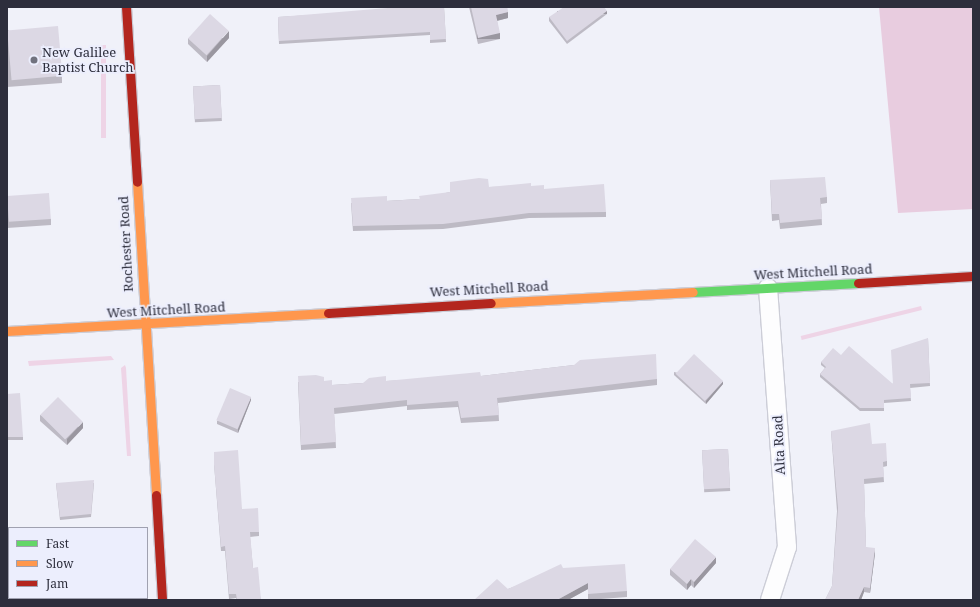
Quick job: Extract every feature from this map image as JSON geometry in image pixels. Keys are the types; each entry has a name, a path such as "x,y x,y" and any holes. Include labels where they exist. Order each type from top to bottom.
{"main road":[{"name":"Rochester Road","path":"126,7 144,325 162,600"},
{"name":"West Mitchell Road","path":"7,331 144,325 973,276"}],"street":[{"name":"Alta Road","path":"768,288 787,547 770,600"}],"shaded area":[{"path":"879,7 973,7 973,209 898,213"},
{"path":"101,45 106,45 106,138 101,138"},
{"path":"921,306 922,310 802,340 801,336"},
{"path":"111,356 114,360 29,366 28,361"},
{"path":"125,365 131,456 127,456 121,368"}],"building":[{"path":"400,7 444,7 446,39 430,40 430,32 279,41 278,17"},
{"path":"471,7 507,7 508,12 496,15 500,33 478,38"},
{"path":"564,7 604,7 607,11 567,41 549,17"},
{"path":"210,14 229,31 206,55 188,39"},
{"name":"New Galilee Baptist Church","path":"58,26 62,76 12,80 7,30"},
{"path":"220,85 222,118 195,119 193,86"},
{"path":"825,177 827,197 820,198 822,219 780,223 779,214 772,214 770,180"},
{"path":"479,178 488,179 489,187 531,183 531,186 544,185 544,189 604,184 606,212 529,213 443,224 353,226 351,198 387,196 387,201 420,199 419,196 450,192 450,182"},
{"path":"49,193 51,219 9,222 7,196"},
{"path":"928,338 930,383 910,384 911,398 884,400 884,408 860,408 820,374 826,367 821,362 833,348 841,355 849,346 893,384 891,350"},
{"path":"656,354 657,379 497,398 499,415 461,418 458,401 407,405 407,400 334,408 336,442 301,445 298,376 316,375 324,377 324,381 332,380 332,385 363,383 369,378 386,376 386,381 480,372 481,376 574,365 580,360"},
{"path":"694,354 723,381 705,401 676,374"},
{"path":"230,388 251,397 237,429 216,420"},
{"path":"20,393 23,437 7,437 7,394"},
{"path":"58,397 83,422 65,439 40,415"},
{"path":"870,423 872,444 886,443 887,461 883,462 884,477 864,479 866,547 875,548 870,588 864,587 858,600 825,600 832,586 838,508 831,431"},
{"path":"728,449 730,488 704,489 702,450"},
{"path":"238,450 242,509 258,508 259,532 250,532 253,568 258,567 261,600 237,600 236,594 229,594 225,546 221,547 214,452"},
{"path":"94,480 91,514 60,517 56,483"},
{"path":"695,539 716,557 694,582 691,579 687,584 670,569"},
{"path":"561,564 563,568 625,564 627,591 588,594 588,583 557,600 474,600 497,579 508,589"},
{"path":"74,599 97,599 97,600"}],"traffic: fast":[{"path":"693,292 858,283"}],"traffic: slow":[{"path":"137,182 156,495"},
{"path":"491,303 693,292"},
{"path":"7,331 328,313"}],"traffic: jam":[{"path":"126,7 137,182"},
{"path":"858,283 973,276"},
{"path":"328,313 491,303"},
{"path":"156,495 162,600"}],"place":[{"name":"New Galilee Baptist Church","path":"34,60"}]}
